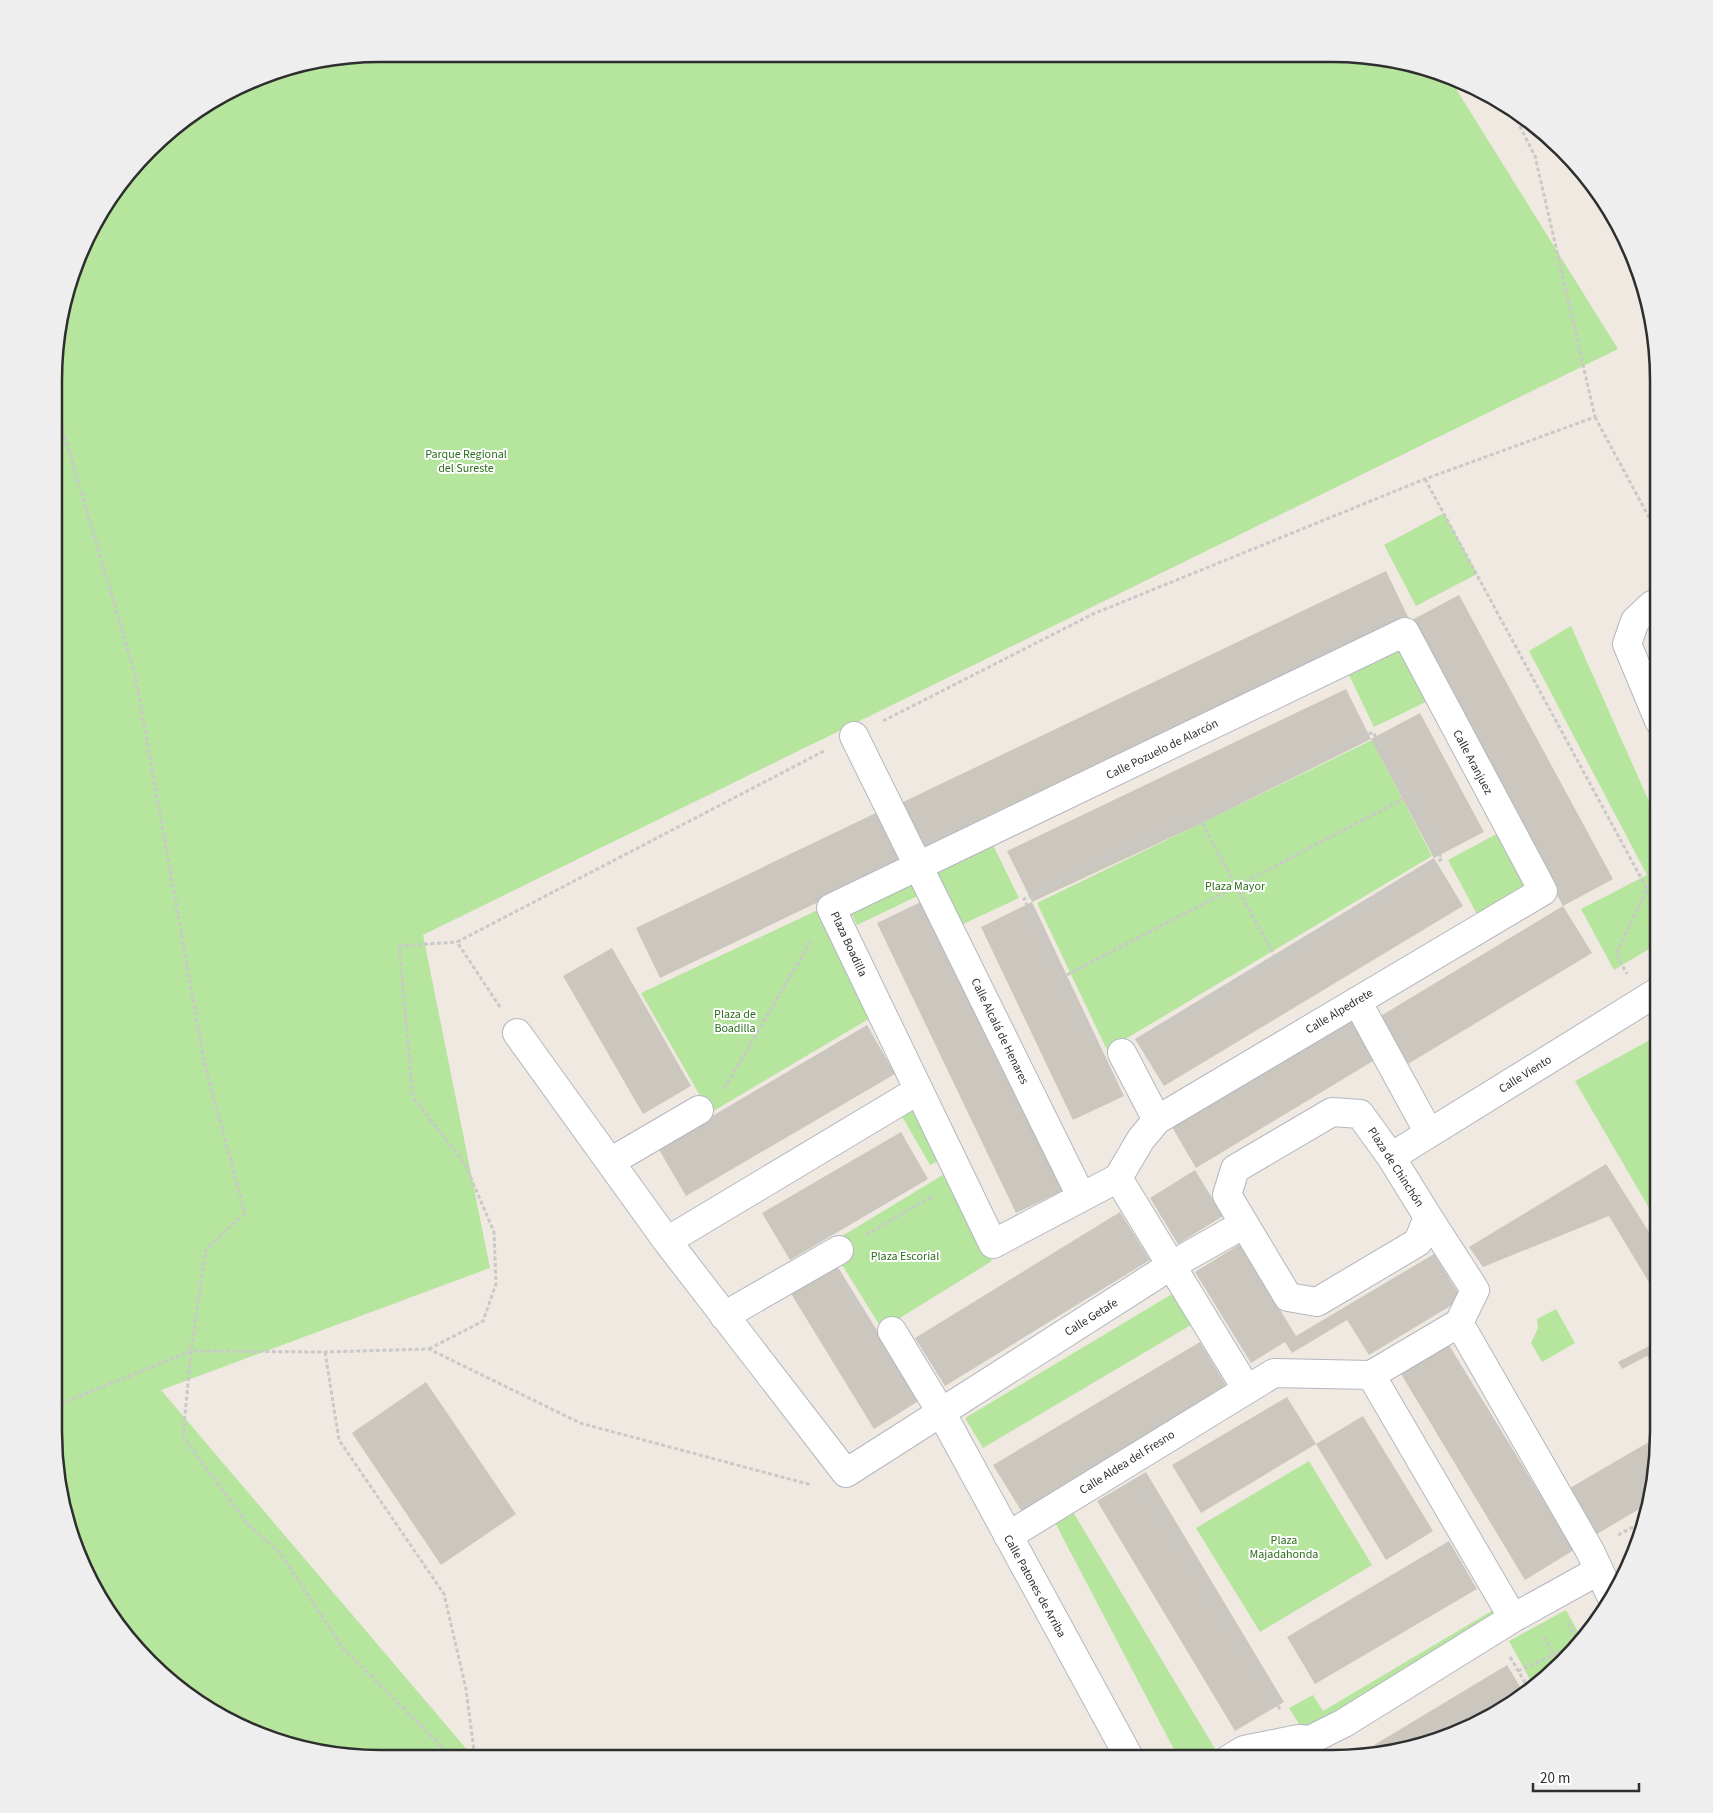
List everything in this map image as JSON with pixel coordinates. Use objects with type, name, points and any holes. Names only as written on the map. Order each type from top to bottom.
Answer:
[{"type":"street","points":[[1650,607],[1634,621],[1627,644],[1650,699]]},
{"type":"street","name":"Calle Pozuelo de Alarcón","points":[[919,867],[1405,632]]},
{"type":"street","name":"Calle Aranjuez","points":[[1405,632],[1543,891]]},
{"type":"street","name":"Calle Alcalá de Henares","points":[[854,736],[1081,1196]]},
{"type":"street","name":"Plaza Boadilla","points":[[919,867],[831,908],[919,1090]]},
{"type":"street","name":"Calle Alpedrete","points":[[1149,1130],[1357,1001],[1543,891]]},
{"type":"street","name":"Calle Viento","points":[[1391,1157],[1650,996]]},
{"type":"street","points":[[1357,1001],[1429,1134]]},
{"type":"street","points":[[517,1032],[667,1241],[846,1473]]},
{"type":"street","points":[[667,1241],[919,1090],[993,1244],[1118,1178],[1149,1130],[1122,1053]]},
{"type":"street","points":[[610,1162],[699,1110]]},
{"type":"street","name":"Plaza de Chinchón","points":[[1332,1112],[1360,1114],[1391,1157],[1428,1217],[1418,1242],[1317,1302],[1288,1297],[1227,1196],[1235,1169],[1332,1112]]},
{"type":"street","points":[[1118,1178],[1246,1388]]},
{"type":"street","points":[[1428,1217],[1475,1290],[1459,1324],[1371,1375],[1503,1624]]},
{"type":"street","name":"Calle Getafe","points":[[846,1473],[1172,1266],[1244,1224]]},
{"type":"street","points":[[724,1316],[839,1250]]},
{"type":"street","points":[[1459,1324],[1594,1561],[1608,1592]]},
{"type":"street","name":"Calle Patones de Arriba","points":[[892,1331],[941,1412],[1125,1750]]},
{"type":"street","name":"Calle Aldea del Fresno","points":[[1008,1536],[1274,1372],[1371,1375]]},
{"type":"street","points":[[1244,1750],[1298,1739],[1310,1740],[1344,1723],[1503,1624],[1594,1561]]},
{"type":"path","points":[[1518,122],[1535,156],[1595,417],[1650,519]]},
{"type":"path","points":[[62,1403],[191,1351],[325,1352],[429,1349],[483,1321],[496,1284],[494,1232],[465,1164],[412,1097],[399,946],[457,942],[1093,614],[1425,478],[1595,417]]},
{"type":"path","points":[[62,424],[135,674],[205,1066],[245,1213],[206,1249],[191,1351],[183,1438],[249,1526],[280,1553],[343,1648],[445,1750]]},
{"type":"path","points":[[1425,478],[1647,889],[1616,954],[1650,996]]},
{"type":"path","points":[[1095,1046],[1024,899],[1372,732],[1442,859],[1146,1038]]},
{"type":"path","points":[[1067,975],[1403,799]]},
{"type":"path","points":[[1202,824],[1274,955]]},
{"type":"path","points":[[699,1110],[718,1097],[831,908]]},
{"type":"path","points":[[457,942],[517,1032]]},
{"type":"path","points":[[839,1250],[962,1179]]},
{"type":"path","points":[[429,1349],[580,1423],[808,1484],[846,1473]]},
{"type":"path","points":[[325,1352],[339,1440],[444,1594],[466,1689],[474,1750]]},
{"type":"path","points":[[1142,1486],[1278,1706]]},
{"type":"path","points":[[1503,1624],[1518,1671],[1526,1685]]},
{"type":"path","points":[[1518,1671],[1565,1649]]},
{"type":"green space","name":"Parque Regional del Sureste","points":[[1333,62],[1374,65],[1415,73],[1455,87],[1618,349],[423,935],[490,1268],[161,1390],[467,1750],[359,1750],[339,1748],[278,1734],[221,1708],[171,1672],[128,1626],[105,1592],[95,1573],[73,1515],[65,1474],[62,1433],[63,359],[69,318],[79,278],[105,221],[141,171],[187,128],[221,105],[240,95],[298,73],[359,63]]},
{"type":"green space","points":[[1444,513],[1477,574],[1416,606],[1384,545]]},
{"type":"green space","points":[[1571,626],[1650,804],[1650,948],[1614,970],[1581,909],[1647,875],[1529,651]]},
{"type":"green space","points":[[1400,639],[1430,700],[1374,727],[1344,665]]},
{"type":"green space","name":"Plaza Mayor","points":[[1372,740],[1432,856],[1107,1050],[1037,903]]},
{"type":"green space","points":[[1502,831],[1533,889],[1479,918],[1448,860]]},
{"type":"green space","points":[[991,841],[1019,898],[961,925],[934,868]]},
{"type":"green space","points":[[917,882],[924,893],[857,925],[851,913]]},
{"type":"green space","name":"Plaza de Boadilla","points":[[820,909],[872,1017],[710,1113],[641,993]]},
{"type":"green space","points":[[1650,1040],[1650,1210],[1575,1081]]},
{"type":"green space","points":[[914,1103],[942,1159],[930,1165],[899,1111]]},
{"type":"green space","name":"Plaza Escorial","points":[[946,1173],[992,1261],[882,1329],[829,1244]]},
{"type":"green space","points":[[1172,1294],[1191,1325],[983,1448],[965,1418]]},
{"type":"green space","points":[[1556,1309],[1575,1343],[1542,1362],[1531,1343],[1538,1328],[1537,1319]]},
{"type":"green space","name":"Plaza Majadahonda","points":[[1309,1461],[1372,1565],[1260,1632],[1196,1528]]},
{"type":"green space","points":[[1070,1507],[1216,1750],[1174,1750],[1052,1517]]},
{"type":"green space","points":[[1500,1606],[1504,1616],[1305,1734],[1289,1708],[1313,1695],[1323,1711]]},
{"type":"green space","points":[[1566,1610],[1579,1634],[1531,1681],[1509,1641]]},
{"type":"building","points":[[1386,571],[1410,621],[925,853],[901,803]]},
{"type":"building","points":[[1459,595],[1613,879],[1563,906],[1410,621]]},
{"type":"building","points":[[1346,689],[1371,739],[1202,823],[1032,902],[1007,851]]},
{"type":"building","points":[[1420,713],[1484,832],[1434,858],[1371,739]]},
{"type":"building","points":[[878,812],[902,862],[660,978],[636,928]]},
{"type":"building","points":[[1434,858],[1463,906],[1164,1086],[1135,1039]]},
{"type":"building","points":[[927,899],[1067,1189],[1016,1213],[877,923]]},
{"type":"building","points":[[1032,902],[1124,1096],[1073,1120],[981,927]]},
{"type":"building","points":[[1563,906],[1592,953],[1408,1064],[1379,1017]]},
{"type":"building","points":[[612,948],[691,1086],[643,1114],[563,976]]},
{"type":"building","points":[[1350,1013],[1378,1058],[1196,1168],[1169,1122]]},
{"type":"building","points":[[867,1025],[895,1074],[686,1196],[658,1148]]},
{"type":"building","points":[[901,1132],[928,1179],[790,1260],[762,1213]]},
{"type":"building","points":[[1606,1164],[1650,1234],[1650,1284],[1609,1216],[1483,1267],[1469,1247]]},
{"type":"building","points":[[1195,1170],[1223,1216],[1178,1244],[1150,1198]]},
{"type":"building","points":[[1120,1212],[1150,1260],[945,1386],[915,1338]]},
{"type":"building","points":[[1240,1244],[1296,1336],[1434,1254],[1462,1299],[1369,1355],[1347,1320],[1292,1353],[1285,1342],[1251,1363],[1195,1272]]},
{"type":"building","points":[[836,1264],[920,1400],[874,1429],[790,1292]]},
{"type":"building","points":[[1200,1342],[1229,1390],[1022,1512],[993,1465]]},
{"type":"building","points":[[1449,1345],[1574,1550],[1525,1580],[1401,1374]]},
{"type":"building","points":[[1650,1346],[1650,1361],[1647,1356],[1622,1369],[1618,1362]]},
{"type":"building","points":[[426,1382],[516,1514],[441,1565],[352,1433]]},
{"type":"building","points":[[1287,1397],[1316,1444],[1201,1513],[1172,1465]]},
{"type":"building","points":[[1363,1416],[1433,1531],[1386,1560],[1316,1444]]},
{"type":"building","points":[[1650,1441],[1648,1474],[1641,1508],[1597,1534],[1570,1488]]},
{"type":"building","points":[[1146,1472],[1284,1702],[1235,1731],[1097,1501]]},
{"type":"building","points":[[1449,1541],[1477,1589],[1315,1684],[1287,1637]]},
{"type":"building","points":[[1507,1665],[1521,1688],[1492,1708],[1435,1734],[1415,1740],[1368,1749]]}]
